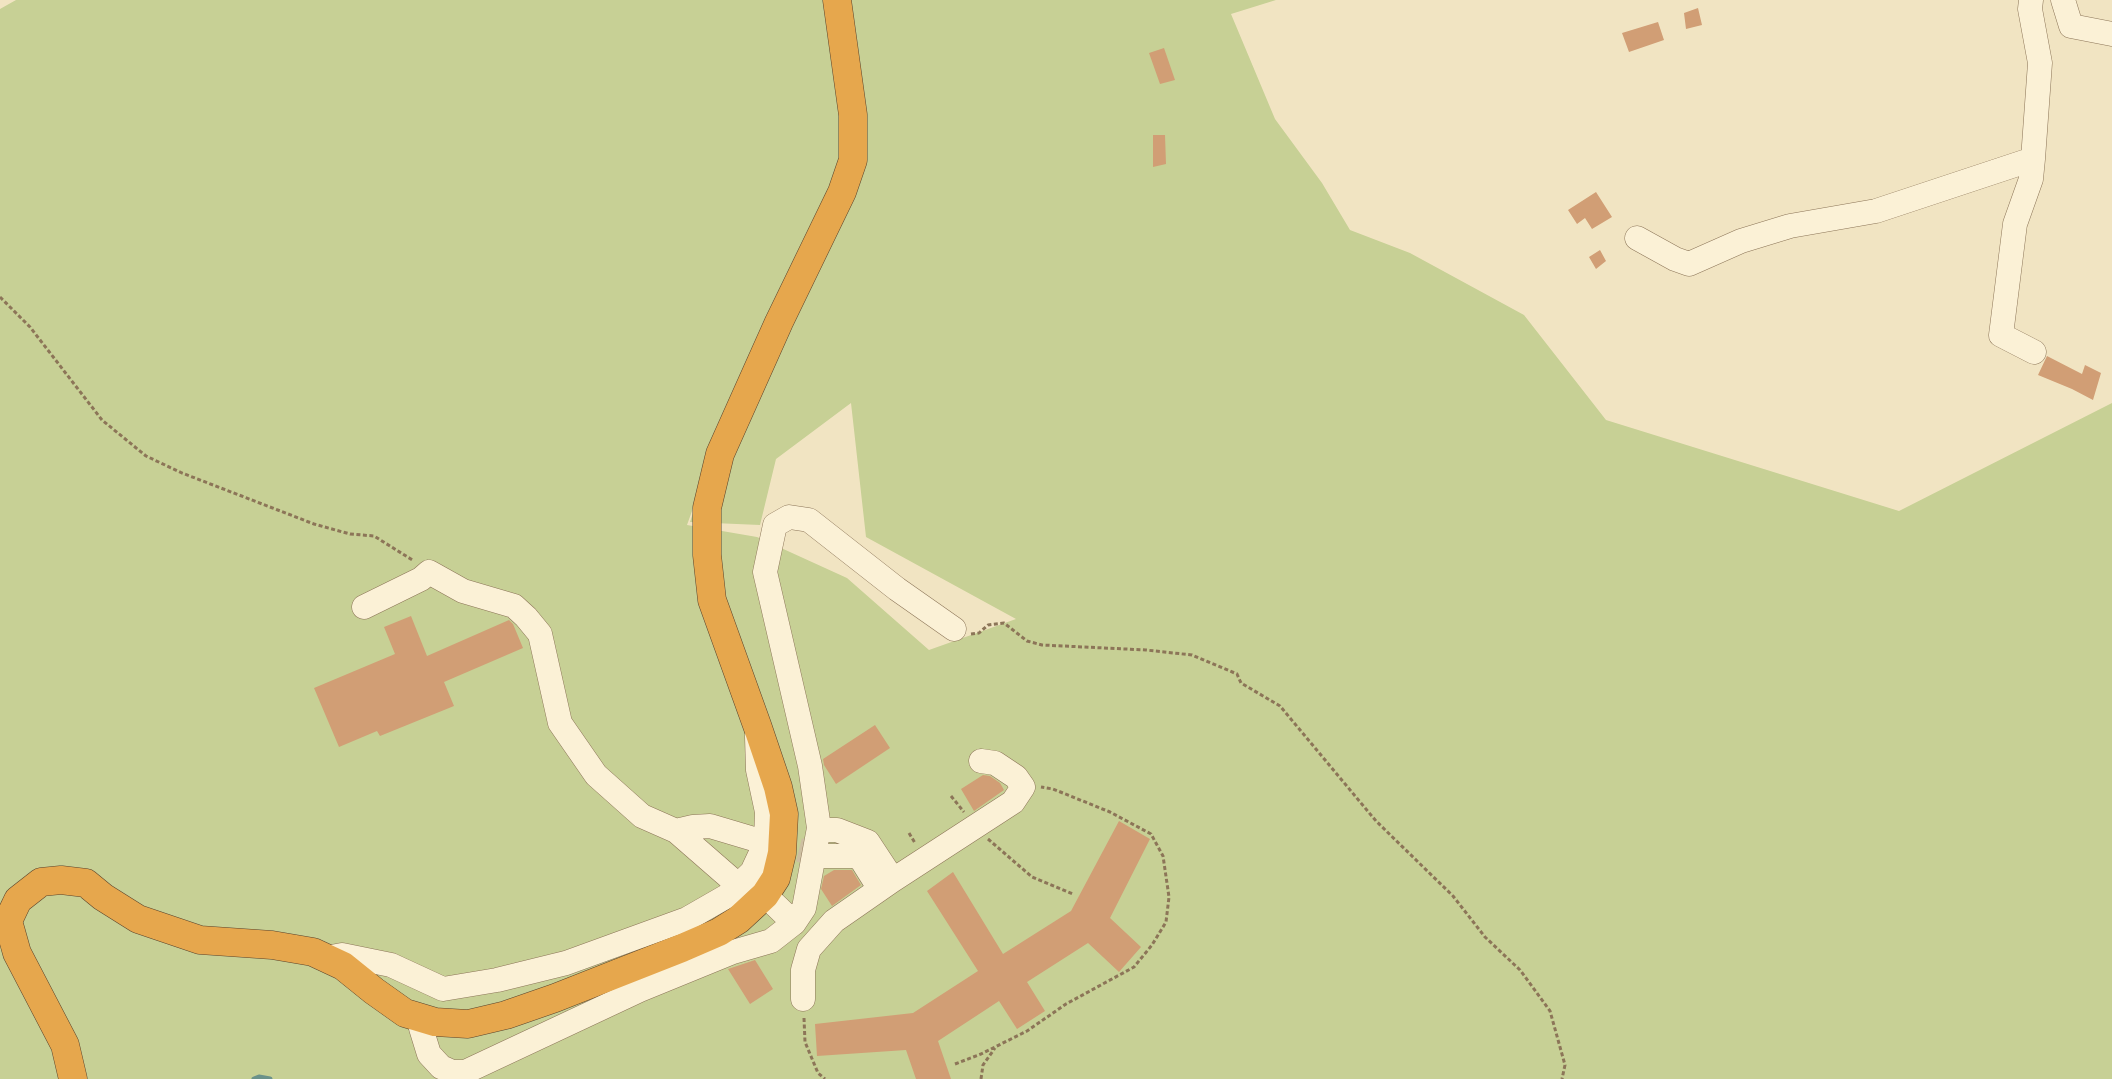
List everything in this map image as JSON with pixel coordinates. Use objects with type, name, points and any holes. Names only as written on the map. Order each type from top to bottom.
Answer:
[{"type":"highway","points":[[73,1079],[64,1046],[17,953],[8,921],[18,900],[41,882],[61,880],[86,883],[103,898],[138,919],[200,940],[272,945],[313,952],[343,966],[405,1013],[435,1022],[468,1024],[506,1015],[555,998],[719,932],[738,920],[765,895],[776,878],[782,852],[784,814],[778,787],[712,600],[707,555],[707,508],[720,454],[779,322],[842,192],[853,160],[853,115],[837,0]]},
{"type":"street","points":[[2031,0],[2030,9],[2040,63],[2033,159],[2031,179],[2015,224],[2000,335],[2034,352]]},
{"type":"street","points":[[2064,0],[2071,26],[2112,34]]},
{"type":"street","points":[[1637,238],[1675,260],[1689,264],[1741,242],[1790,226],[1876,212],[2033,159]]},
{"type":"street","points":[[821,844],[810,766],[765,572],[775,525],[789,516],[810,520],[897,590],[954,629]]},
{"type":"street","points":[[364,607],[421,579],[429,572],[463,591],[514,606],[540,634],[560,723],[596,775],[642,816],[676,831],[738,885]]},
{"type":"street","points":[[326,958],[342,956],[391,965],[442,989],[497,980],[566,963],[687,919],[726,896],[752,872],[766,842],[767,812],[758,770],[757,725]]},
{"type":"street","points":[[803,999],[803,970],[809,949],[834,921],[886,884],[1013,802],[1023,787],[1016,777],[995,763],[981,762]]},
{"type":"street","points":[[676,831],[710,826],[757,840]]},
{"type":"street","points":[[442,989],[423,1019],[429,1054],[441,1067],[452,1072],[465,1072],[640,990],[733,952],[770,941],[794,923],[804,908],[821,844],[827,830],[838,830],[868,842],[886,884]]},
{"type":"street","points":[[765,895],[794,923]]},
{"type":"path","points":[[0,297],[30,328],[102,420],[146,456],[182,473],[314,524],[350,534],[374,536],[429,572]]},
{"type":"path","points":[[954,629],[967,635],[979,633],[988,625],[1004,622],[1027,641],[1042,645],[1146,650],[1192,655],[1237,674],[1241,684],[1280,706],[1376,821],[1453,896],[1485,937],[1520,970],[1550,1011],[1565,1065],[1562,1079]]},
{"type":"path","points":[[955,1064],[1027,1031],[1066,1004],[1134,967],[1152,945],[1166,922],[1169,897],[1164,856],[1151,834],[1110,812],[1052,789],[1036,786],[1023,787]]},
{"type":"path","points":[[951,796],[976,826],[1032,877],[1073,894]]},
{"type":"path","points":[[803,999],[805,1042],[818,1073],[825,1079]]},
{"type":"path","points":[[981,1079],[983,1065],[995,1047]]},
{"type":"green space","points":[[16,0],[1276,0],[1231,14],[1275,119],[1322,183],[1350,230],[1410,253],[1524,315],[1606,420],[1899,511],[2112,403],[2112,1079],[0,1079],[0,9]],"holes":[[[851,403],[866,537],[1016,619],[929,650],[847,578],[757,537],[687,525],[722,427],[690,522],[760,525],[776,459]]]},
{"type":"building","points":[[1698,8],[1702,25],[1686,29],[1684,13]]},
{"type":"building","points":[[1658,22],[1664,40],[1629,52],[1622,33]]},
{"type":"building","points":[[1164,48],[1175,80],[1160,84],[1149,53]]},
{"type":"building","points":[[1153,135],[1165,135],[1166,164],[1153,167]]},
{"type":"building","points":[[1596,192],[1612,217],[1592,229],[1585,218],[1577,224],[1568,210]]},
{"type":"building","points":[[1600,250],[1606,261],[1596,269],[1589,257]]},
{"type":"building","points":[[2047,356],[2082,374],[2085,365],[2101,373],[2093,400],[2038,375]]},
{"type":"building","points":[[411,616],[427,656],[509,620],[513,624],[523,648],[444,682],[454,706],[380,736],[377,731],[339,747],[314,688],[395,654],[384,627]]},
{"type":"building","points":[[875,725],[890,748],[836,784],[824,765],[823,759]]},
{"type":"building","points":[[983,775],[990,776],[1000,783],[1004,790],[974,811],[961,789]]},
{"type":"building","points":[[1119,821],[1150,839],[1110,918],[1141,947],[1119,972],[1088,943],[1027,982],[1045,1011],[1017,1029],[999,1001],[938,1041],[951,1079],[916,1079],[906,1050],[817,1056],[815,1024],[913,1013],[978,971],[927,891],[953,872],[1003,954],[1071,911]]},
{"type":"building","points":[[834,870],[852,870],[861,885],[832,906],[821,889],[824,876]]},
{"type":"building","points":[[755,960],[773,989],[750,1004],[728,969]]},
{"type":"waterway","points":[[254,1079],[259,1077],[270,1079]]},
{"type":"tunnel","points":[[764,841],[823,856]]}]
